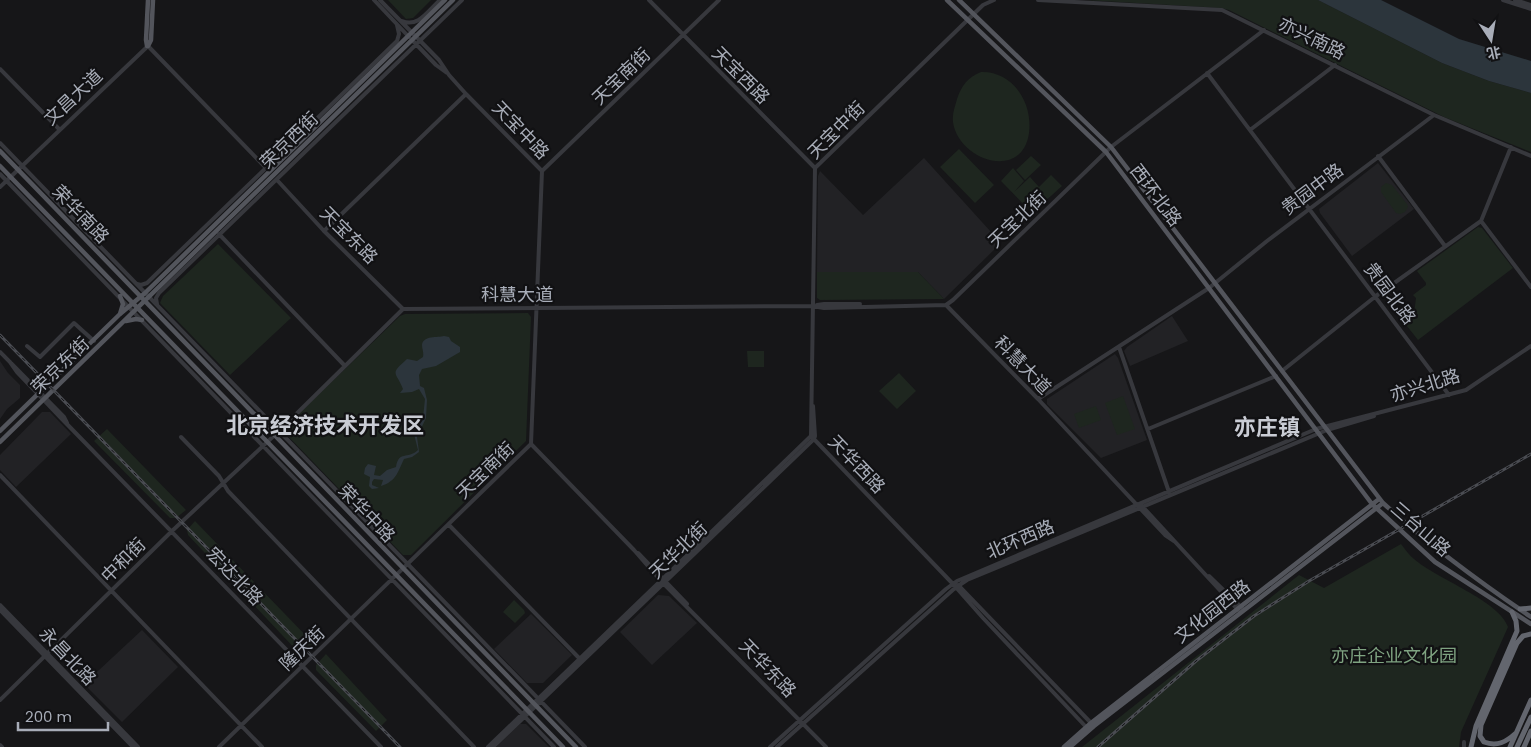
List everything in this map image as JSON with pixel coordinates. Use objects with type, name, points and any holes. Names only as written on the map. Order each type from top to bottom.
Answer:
[{"type":"highway","points":[[1520,609],[1531,608]]},
{"type":"highway","points":[[1472,745],[1479,718],[1517,631],[1516,620],[1512,612]]},
{"type":"highway","points":[[1516,733],[1501,746],[1494,747],[1484,742],[1480,736],[1480,729],[1517,643],[1523,636],[1531,634]]},
{"type":"highway","points":[[1510,747],[1531,700]]},
{"type":"highway","points":[[1517,747],[1531,717]]},
{"type":"highway","points":[[1524,747],[1531,731]]},
{"type":"main road","points":[[148,0],[146,40],[148,46]]},
{"type":"main road","points":[[148,46],[153,0]]},
{"type":"main road","name":"荣京西街","points":[[145,297],[445,0]]},
{"type":"main road","name":"荣京西街","points":[[145,297],[218,233],[416,40],[453,0]]},
{"type":"main road","name":"西环北路","points":[[947,0],[1106,152],[1317,431]]},
{"type":"main road","name":"西环北路","points":[[959,0],[1111,147],[1326,428]]},
{"type":"main road","name":"荣华南路","points":[[0,151],[20,168],[55,207],[145,297]]},
{"type":"main road","name":"荣华南路","points":[[0,166],[8,179],[92,260],[136,310]]},
{"type":"main road","points":[[120,296],[123,304],[120,314]]},
{"type":"main road","name":"荣京东街","points":[[0,431],[120,314],[145,297]]},
{"type":"main road","name":"荣京东街","points":[[0,442],[125,322],[145,297]]},
{"type":"main road","name":"荣华中路","points":[[145,297],[274,436],[574,745]]},
{"type":"main road","name":"荣华中路","points":[[136,310],[227,399],[266,443],[563,747]]},
{"type":"main road","points":[[125,322],[136,319],[142,320]]},
{"type":"main road","name":"三台山路","points":[[1326,428],[1381,501],[1417,534],[1531,617]]},
{"type":"main road","name":"三台山路","points":[[1317,431],[1374,506],[1428,556],[1531,624]]},
{"type":"main road","name":"文化园西路","points":[[1070,747],[1092,724],[1381,501]]},
{"type":"main road","points":[[1448,571],[1448,563],[1459,566]]},
{"type":"main road","name":"文化园西路","points":[[1064,747],[1088,729]]},
{"type":"street","points":[[374,0],[397,25],[409,34]]},
{"type":"street","points":[[380,0],[401,21],[409,34]]},
{"type":"street","points":[[401,21],[407,24],[417,22],[440,0]]},
{"type":"street","points":[[158,306],[156,300],[159,293],[218,233],[277,180],[416,40],[462,0]]},
{"type":"street","name":"天宝西路","points":[[650,0],[683,36],[815,168]]},
{"type":"street","name":"天宝南街","points":[[542,171],[719,0]]},
{"type":"street","points":[[975,15],[983,6],[994,0]]},
{"type":"street","name":"亦兴南路","points":[[1038,0],[1222,10],[1434,115],[1531,156]]},
{"type":"street","points":[[1503,0],[1531,10]]},
{"type":"street","points":[[1515,0],[1531,5]]},
{"type":"street","name":"天宝中街","points":[[812,306],[815,168],[975,15]]},
{"type":"street","points":[[136,284],[147,283],[397,41],[399,34],[397,25]]},
{"type":"street","name":"天宝北街","points":[[946,305],[1111,147],[1264,30]]},
{"type":"street","name":"天宝中路","points":[[409,34],[436,65],[449,75],[542,171],[537,308]]},
{"type":"street","name":"文昌大道","points":[[0,186],[148,46]]},
{"type":"street","points":[[148,46],[266,168]]},
{"type":"street","points":[[1250,130],[1334,65]]},
{"type":"street","points":[[0,69],[59,129]]},
{"type":"street","name":"贵园北路","points":[[1207,73],[1449,395]]},
{"type":"street","points":[[324,231],[466,94]]},
{"type":"street","name":"贵园中路","points":[[1038,399],[1209,288],[1309,209],[1434,115]]},
{"type":"street","points":[[0,144],[20,168],[50,195],[136,284],[145,297],[158,306],[585,747]]},
{"type":"street","points":[[1282,371],[1376,296],[1481,221],[1511,148]]},
{"type":"street","points":[[1378,156],[1445,246]]},
{"type":"street","points":[[0,174],[8,179],[120,296],[131,305]]},
{"type":"street","name":"天宝东路","points":[[277,180],[324,231],[403,309]]},
{"type":"street","points":[[50,195],[55,207]]},
{"type":"street","points":[[1481,221],[1531,288]]},
{"type":"street","points":[[218,233],[345,366]]},
{"type":"street","points":[[92,260],[97,272]]},
{"type":"street","name":"科慧大道","points":[[403,309],[812,306],[832,308],[946,305],[1240,610]]},
{"type":"street","name":"天华西路","points":[[812,306],[812,437],[952,584],[1092,724]]},
{"type":"street","name":"天宝南街","points":[[403,569],[531,444],[537,308]]},
{"type":"street","points":[[274,436],[403,309]]},
{"type":"street","points":[[136,310],[142,320],[232,412],[266,443],[392,580],[554,747]]},
{"type":"street","points":[[27,346],[40,357],[74,323],[94,341]]},
{"type":"street","points":[[179,329],[184,341]]},
{"type":"street","name":"亦兴北路","points":[[1326,428],[1370,418],[1466,390],[1531,346]]},
{"type":"street","points":[[1119,347],[1169,492]]},
{"type":"street","name":"宏达北路","points":[[0,352],[68,425],[381,747]]},
{"type":"street","points":[[1148,429],[1276,376]]},
{"type":"street","points":[[227,399],[232,412]]},
{"type":"street","name":"北环西路","points":[[777,747],[952,584],[964,577],[1326,428]]},
{"type":"street","name":"北环西路","points":[[770,747],[802,722],[967,580],[1317,431]]},
{"type":"street","name":"中和街","points":[[0,700],[172,531],[274,436]]},
{"type":"street","points":[[181,437],[219,476],[228,490],[474,747]]},
{"type":"street","name":"天华北街","points":[[523,714],[664,581],[812,437]]},
{"type":"street","name":"天华东路","points":[[531,444],[664,581],[685,600],[690,609],[826,747]]},
{"type":"street","points":[[305,458],[311,474]]},
{"type":"street","points":[[0,475],[262,747]]},
{"type":"street","points":[[449,524],[580,659]]},
{"type":"street","points":[[358,536],[363,549]]},
{"type":"street","name":"隆庆街","points":[[220,747],[403,569]]},
{"type":"street","name":"天华北街","points":[[539,700],[664,581]]},
{"type":"street","name":"天华西路","points":[[957,587],[1088,729]]},
{"type":"street","points":[[437,594],[441,608]]},
{"type":"street","name":"永昌北路","points":[[0,605],[133,747]]},
{"type":"street","name":"永昌北路","points":[[0,610],[138,747]]},
{"type":"street","points":[[489,670],[492,682]]},
{"type":"street","points":[[488,747],[523,714]]},
{"type":"street","points":[[493,747],[523,714]]},
{"type":"street","points":[[567,728],[574,745]]},
{"type":"shaded area","points":[[1318,0],[1381,0],[1459,39],[1531,61],[1531,93],[1489,81],[1442,63]]},
{"type":"shaded area","points":[[924,158],[1001,243],[944,299],[918,272],[817,272],[818,176],[820,171],[863,215]]},
{"type":"shaded area","points":[[1378,163],[1414,209],[1352,256],[1319,209]]},
{"type":"shaded area","points":[[1172,316],[1188,341],[1130,366],[1124,351],[1127,347]]},
{"type":"shaded area","points":[[444,336],[449,337],[451,341],[460,347],[460,352],[436,366],[422,369],[419,375],[420,386],[424,388],[427,400],[426,418],[417,437],[419,452],[412,457],[404,459],[394,478],[386,484],[381,486],[383,480],[374,479],[372,485],[379,488],[372,489],[369,486],[370,477],[364,474],[368,464],[376,466],[374,475],[380,476],[387,470],[396,467],[401,457],[418,450],[414,434],[423,418],[425,399],[419,389],[400,393],[403,389],[396,376],[396,371],[407,359],[417,361],[423,357],[422,345],[425,340]]},
{"type":"shaded area","points":[[1115,354],[1147,440],[1101,458],[1047,404],[1047,399]]},
{"type":"shaded area","points":[[0,361],[8,373],[20,385],[20,398],[7,409],[0,419]]},
{"type":"shaded area","points":[[42,412],[50,412],[71,434],[16,487],[0,470],[0,455]]},
{"type":"shaded area","points":[[658,595],[669,596],[697,623],[652,665],[620,632]]},
{"type":"shaded area","points":[[531,614],[572,655],[543,683],[527,683],[494,649]]},
{"type":"shaded area","points":[[142,630],[178,667],[122,722],[84,684]]},
{"type":"shaded area","points":[[520,724],[526,724],[549,747],[496,747]]},
{"type":"green space","points":[[388,0],[431,0],[413,18],[406,19]]},
{"type":"green space","points":[[1085,0],[1318,0],[1442,63],[1489,81],[1531,93],[1531,152],[1444,117],[1229,10]]},
{"type":"green space","points":[[981,72],[1003,77],[1011,83],[1024,100],[1028,111],[1029,133],[1024,148],[1015,157],[1003,161],[990,160],[977,155],[966,147],[957,135],[953,122],[954,110],[961,90],[969,79]]},
{"type":"green space","points":[[959,149],[994,185],[975,203],[940,167]]},
{"type":"green space","points":[[1031,156],[1041,165],[1025,180],[1016,170]]},
{"type":"green space","points":[[1013,168],[1024,181],[1014,192],[1030,177],[1039,187],[1051,175],[1062,186],[1032,213],[1001,181]]},
{"type":"green space","points":[[1386,183],[1392,185],[1407,204],[1408,207],[1405,212],[1396,213],[1381,192],[1381,187]]},
{"type":"green space","points":[[1478,227],[1482,228],[1513,268],[1418,340],[1403,321],[1414,314],[1416,298],[1413,295],[1426,285],[1417,271]]},
{"type":"green space","points":[[218,244],[291,318],[230,375],[160,303],[163,296]]},
{"type":"green space","points":[[817,272],[918,272],[944,299],[820,300],[817,298]]},
{"type":"green space","points":[[528,313],[531,317],[526,441],[411,555],[403,555],[286,434],[285,427],[400,316],[405,314]]},
{"type":"green space","points":[[747,351],[764,351],[764,367],[748,367]]},
{"type":"green space","points":[[899,373],[916,391],[897,409],[879,391]]},
{"type":"green space","points":[[1123,396],[1135,429],[1117,435],[1105,403]]},
{"type":"green space","points":[[1096,406],[1101,420],[1079,428],[1074,414]]},
{"type":"green space","points":[[107,429],[186,510],[176,518],[170,518],[94,441]]},
{"type":"green space","points":[[195,521],[314,644],[305,653],[299,653],[188,535],[187,530]]},
{"type":"green space","name":"亦庄企业文化园","points":[[1401,544],[1412,557],[1424,566],[1493,608],[1503,617],[1508,627],[1461,732],[1459,747],[1082,747],[1299,575],[1324,588]]},
{"type":"green space","points":[[514,600],[525,613],[515,623],[503,612]]},
{"type":"green space","points":[[326,654],[387,720],[376,731],[316,670],[316,665]]},
{"type":"railway","points":[[0,335],[400,747]]},
{"type":"railway","points":[[1098,747],[1196,661],[1254,616],[1309,581],[1531,454]]},
{"type":"district","name":"北京经济技术开发区","points":[[325,425]]},
{"type":"district","name":"亦庄镇","points":[[1267,427]]}]
